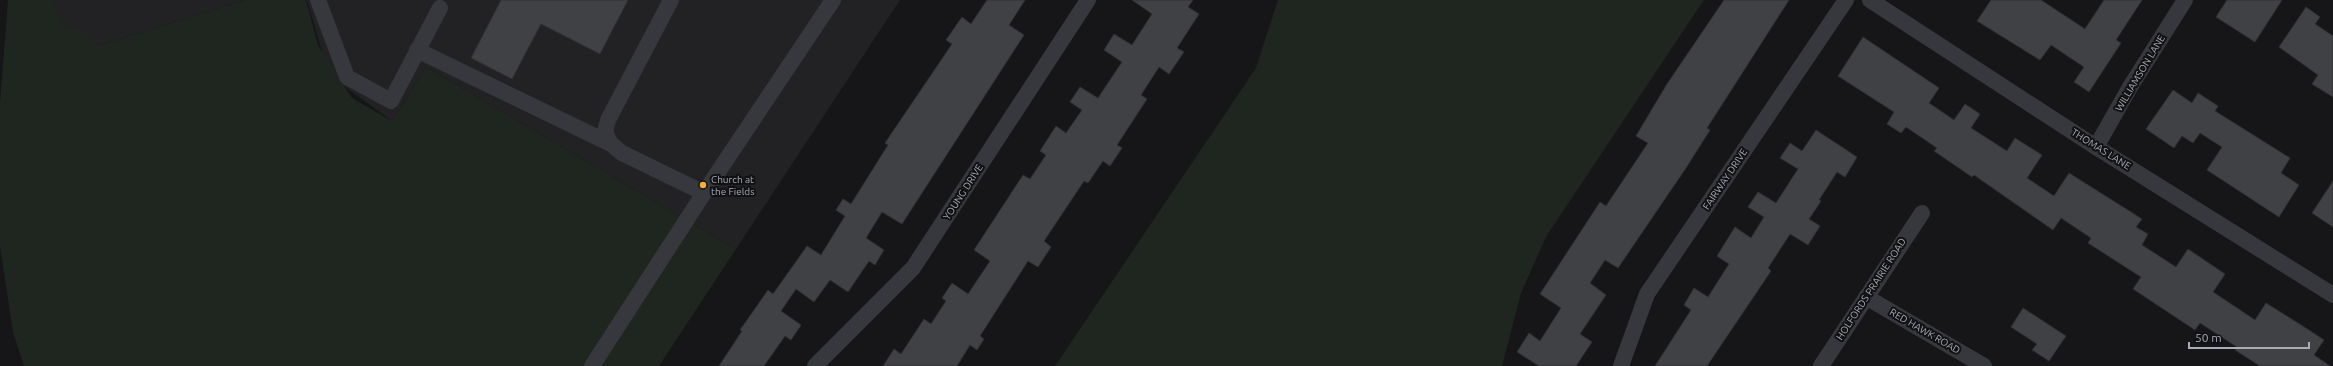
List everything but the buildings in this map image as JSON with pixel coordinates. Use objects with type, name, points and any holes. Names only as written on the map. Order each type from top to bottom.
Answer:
[{"type":"street","points":[[318,0],[347,77],[390,101],[440,8]]},
{"type":"street","points":[[611,144],[605,132],[608,120],[671,0]]},
{"type":"street","points":[[592,366],[704,193],[833,0]]},
{"type":"street","name":"YOUNG DRIVE","points":[[815,366],[913,268],[1088,0]]},
{"type":"street","name":"FAIRWAY DRIVE","points":[[1621,366],[1647,294],[1846,0]]},
{"type":"street","name":"THOMAS LANE","points":[[1870,0],[2096,147],[2333,295]]},
{"type":"street","name":"WILLIAMSON LANE","points":[[2096,147],[2130,87],[2185,0]]},
{"type":"street","points":[[417,50],[611,144],[622,153],[704,193]]},
{"type":"street","name":"HOLFORDS PRAIRIE ROAD","points":[[1821,366],[1922,213]]},
{"type":"street","name":"RED HAWK ROAD","points":[[1866,296],[1984,366]]},
{"type":"shaded area","points":[[8,0],[54,0],[62,25],[86,32],[97,46],[246,0],[306,0],[318,45],[352,98],[392,121],[426,67],[736,249],[659,366],[24,366],[13,332],[0,246],[0,103]]},
{"type":"shaded area","points":[[53,0],[246,0],[97,46],[63,29]]},
{"type":"shaded area","name":"Church at the Fields","points":[[307,0],[900,0],[736,249],[426,67],[392,121],[329,75]]},
{"type":"shaded area","points":[[1278,0],[1704,0],[1547,235],[1521,293],[1502,366],[1055,366],[1256,68]]},
{"type":"place","name":"Church at the Fields","points":[[703,185]]}]
